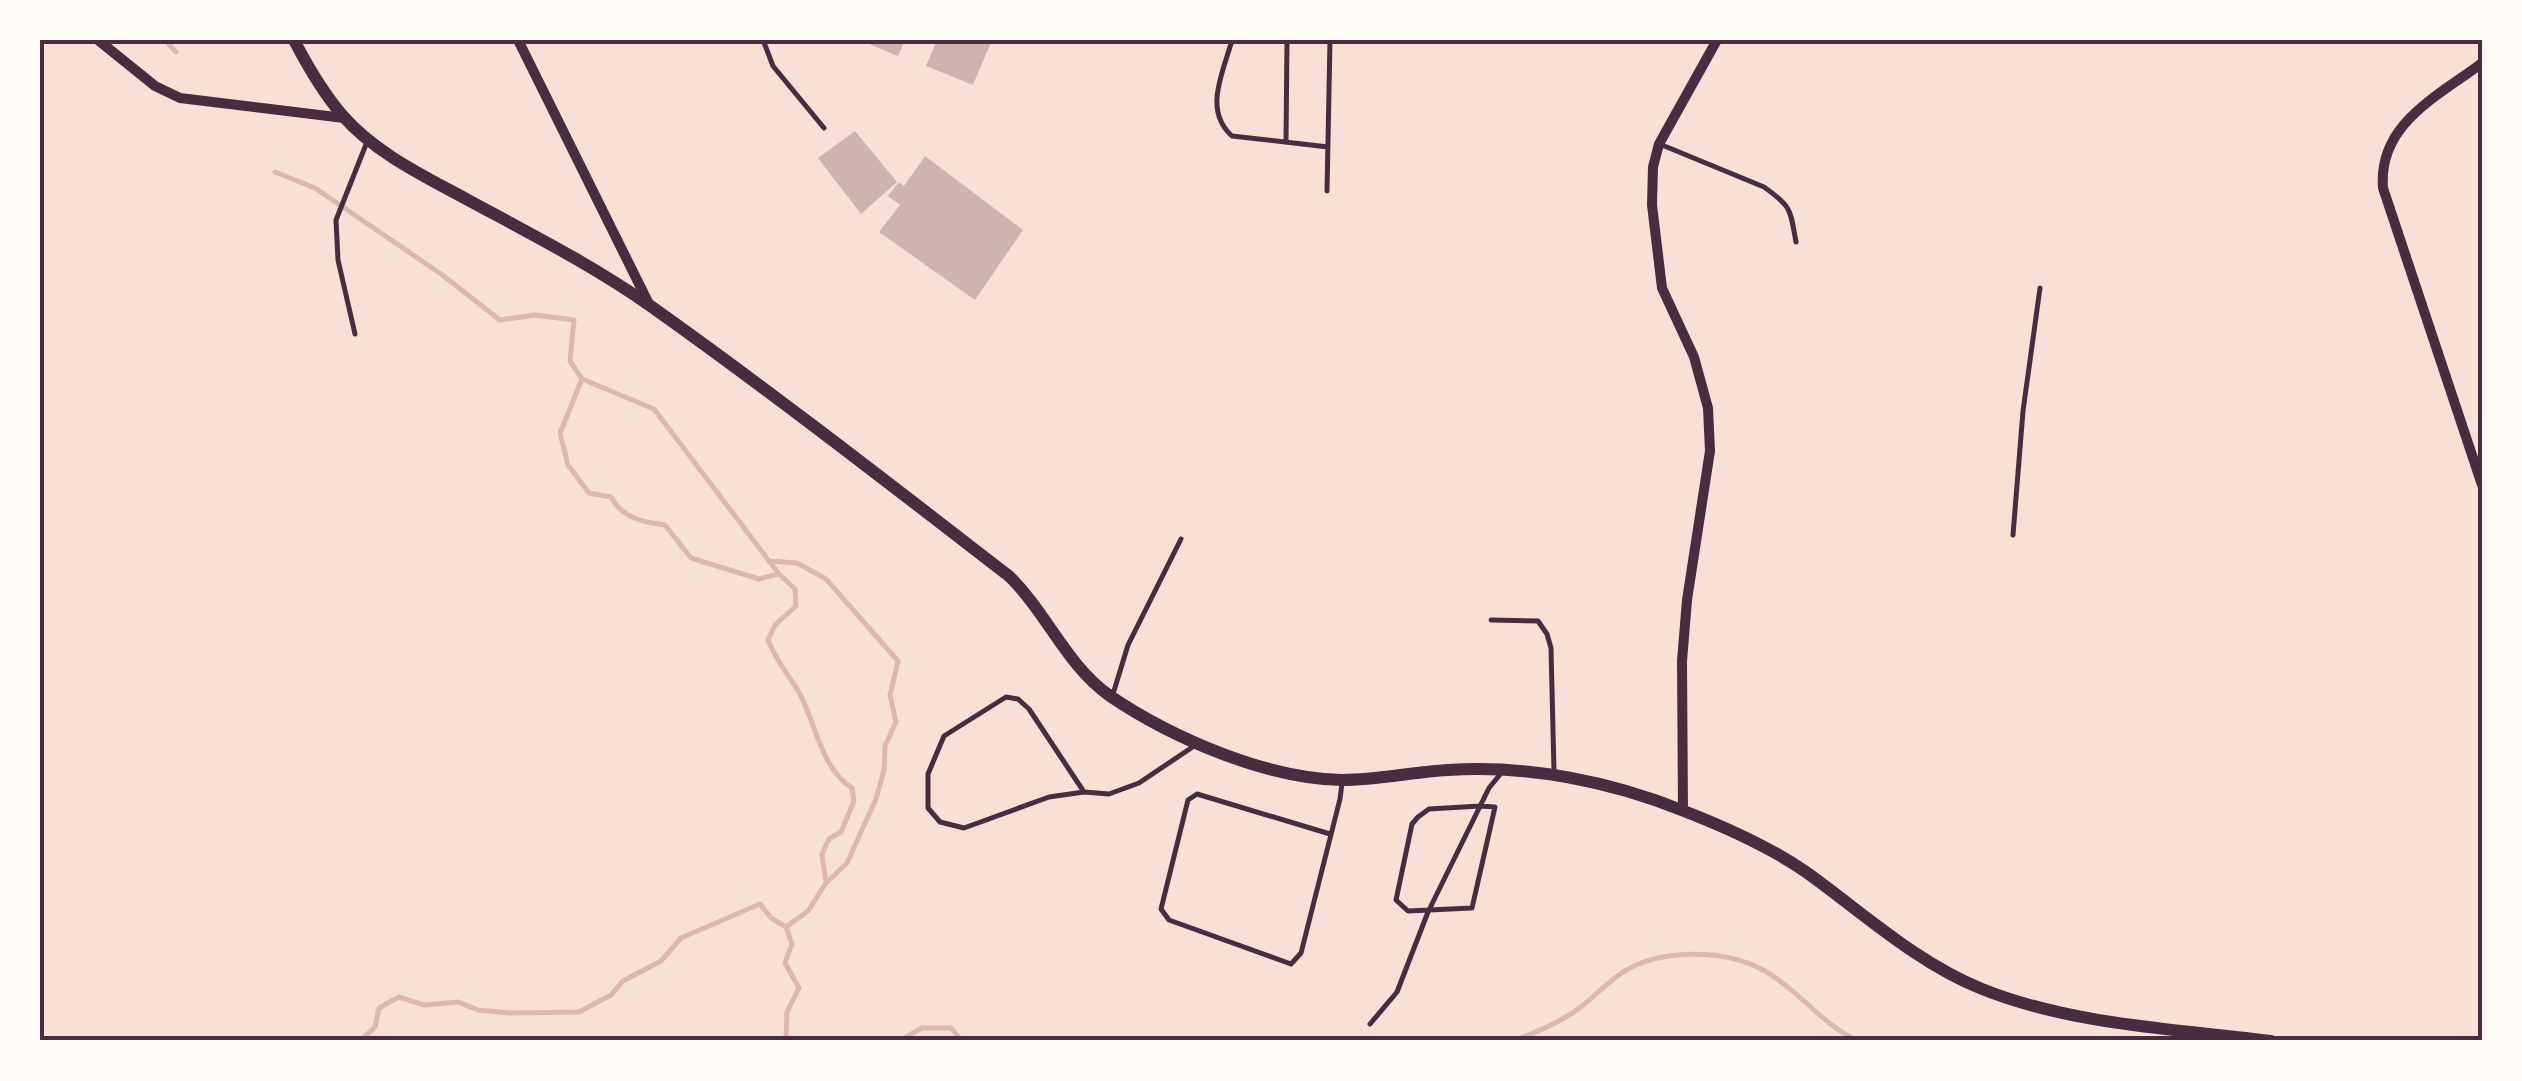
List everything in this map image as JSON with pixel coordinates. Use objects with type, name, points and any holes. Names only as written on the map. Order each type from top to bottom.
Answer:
[{"type":"street","points":[[98,40],[155,86],[180,98],[344,118]]},
{"type":"street","points":[[294,40],[344,118],[368,139],[421,174],[585,264],[649,305],[1008,576],[1024,591],[1083,675],[1112,697],[1199,742],[1264,768],[1342,780],[1450,770],[1504,770],[1594,782],[1683,810],[1802,870],[1944,970],[1981,988],[2100,1020],[2271,1041]]},
{"type":"street","points":[[518,40],[649,305]]},
{"type":"street","points":[[1683,810],[1682,661],[1687,600],[1710,451],[1708,408],[1694,357],[1662,288],[1652,205],[1652,166],[1659,144],[1717,40]]},
{"type":"street","points":[[2482,63],[2406,120],[2386,149],[2381,166],[2383,188],[2482,485]]},
{"type":"lane","points":[[763,40],[773,66],[824,128]]},
{"type":"lane","points":[[1232,40],[1214,109],[1223,128],[1232,136],[1328,147]]},
{"type":"lane","points":[[1286,142],[1287,40]]},
{"type":"lane","points":[[1326,191],[1330,40]]},
{"type":"lane","points":[[355,334],[338,260],[336,220],[368,139]]},
{"type":"lane","points":[[1659,144],[1776,196],[1790,208],[1796,242]]},
{"type":"lane","points":[[2013,535],[2023,411],[2040,288]]},
{"type":"lane","points":[[1112,697],[1128,645],[1181,540]]},
{"type":"lane","points":[[1491,620],[1538,621],[1547,634],[1554,774]]},
{"type":"lane","points":[[1084,792],[1030,708],[1018,698],[1006,697],[944,736],[928,774],[928,808],[940,822],[964,828],[1049,797],[1125,790],[1199,742]]},
{"type":"lane","points":[[1370,1024],[1397,992],[1428,912],[1480,806],[1504,770]]},
{"type":"lane","points":[[1330,834],[1197,794],[1188,800],[1161,908],[1169,920],[1291,964],[1301,952],[1330,834],[1342,780]]},
{"type":"lane","points":[[1480,806],[1495,807],[1472,908],[1408,912],[1396,900],[1412,824],[1429,809],[1480,806]]},
{"type":"building","points":[[859,40],[905,40],[898,56]]},
{"type":"building","points":[[937,40],[992,40],[973,85],[926,66]]},
{"type":"building","points":[[855,131],[897,182],[861,214],[818,158]]},
{"type":"building","points":[[925,156],[1023,230],[975,300],[879,232],[900,205],[888,196],[899,182],[904,186]]},
{"type":"waterway","points":[[165,40],[176,52]]},
{"type":"waterway","points":[[275,172],[315,188],[441,274],[500,320],[535,315],[574,320],[570,361],[582,379],[654,409],[779,574],[795,589],[796,606],[775,625],[768,640],[800,694],[826,758],[852,788],[854,801],[841,832],[829,839],[822,854],[826,883],[808,911],[786,927],[792,944],[785,963],[799,988],[787,1012],[786,1038],[852,1041]]},
{"type":"waterway","points":[[582,379],[560,433],[568,465],[589,493],[611,497],[634,518],[665,525],[691,558],[759,579],[779,574]]},
{"type":"waterway","points":[[769,561],[797,563],[826,579],[898,661],[890,695],[896,722],[885,746],[884,770],[876,799],[847,863],[826,883]]},
{"type":"waterway","points":[[360,1041],[375,1027],[379,1008],[399,997],[424,1005],[458,1002],[478,1010],[509,1013],[579,1012],[611,995],[623,981],[661,961],[681,938],[760,904],[771,918],[786,927]]},
{"type":"waterway","points":[[1512,1041],[1565,1018],[1617,976],[1639,964],[1694,954],[1732,958],[1765,971],[1833,1026],[1858,1041]]},
{"type":"waterway","points":[[899,1041],[922,1028],[951,1028],[962,1041]]}]
